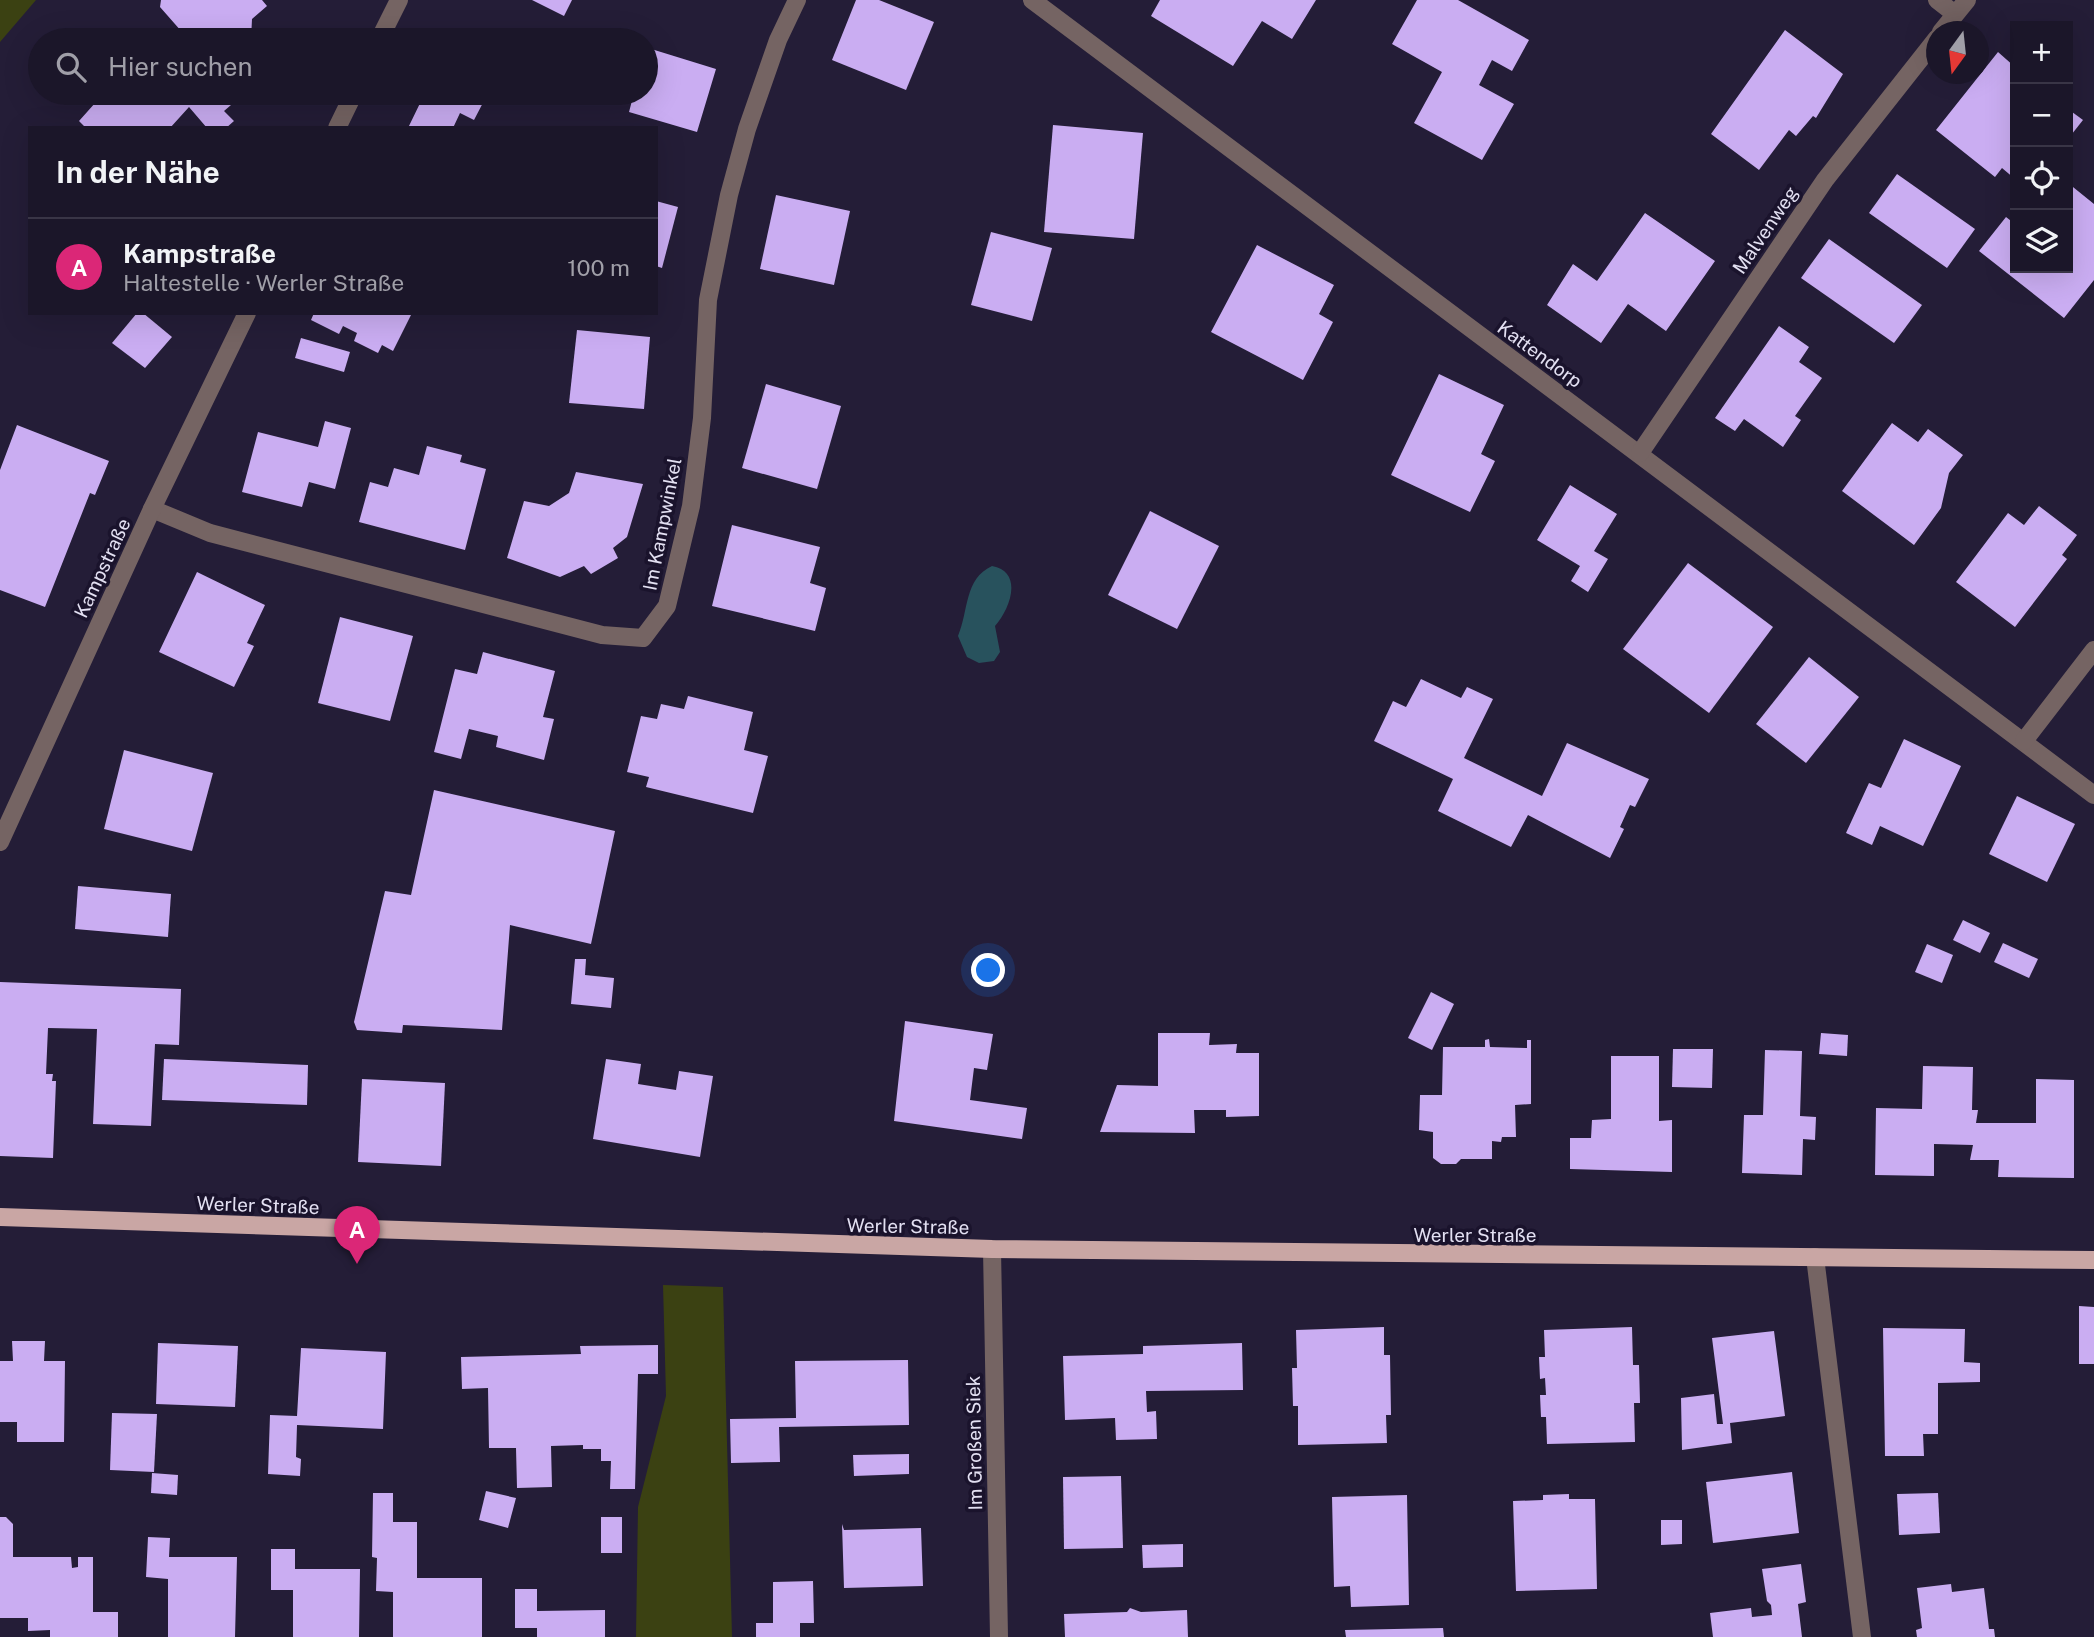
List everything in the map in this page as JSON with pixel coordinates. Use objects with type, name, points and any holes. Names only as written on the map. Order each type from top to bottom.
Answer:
[{"type":"main road","name":"Werler Straße","points":[[0,1217],[992,1249],[2094,1260]]},
{"type":"street","points":[[385,28],[399,0]]},
{"type":"street","name":"Im Kampwinkel","points":[[152,509],[210,533],[602,635],[643,638],[667,606],[691,506],[702,418],[708,300],[729,195],[769,65],[797,0]]},
{"type":"street","name":"Kattendorp","points":[[1032,0],[2094,795]]},
{"type":"street","points":[[1937,0],[1955,15]]},
{"type":"street","points":[[1950,21],[1967,0]]},
{"type":"street","name":"Malvenweg","points":[[1640,453],[1825,180],[1926,52]]},
{"type":"street","points":[[338,126],[348,105]]},
{"type":"street","name":"Kampstraße","points":[[0,842],[152,509],[246,315]]},
{"type":"street","points":[[2024,741],[2094,650]]},
{"type":"street","name":"Im Großen Siek","points":[[992,1249],[999,1637]]},
{"type":"street","points":[[1815,1257],[1862,1637]]},
{"type":"green space","points":[[0,0],[36,0],[0,42]]},
{"type":"green space","points":[[663,1285],[723,1287],[732,1637],[636,1637],[638,1507],[666,1396]]},
{"type":"shaded area","points":[[992,566],[1008,576],[1011,592],[1005,610],[995,626],[1000,652],[994,661],[979,663],[967,657],[958,636],[972,587],[976,579]]},
{"type":"building","points":[[161,0],[262,0],[267,6],[252,19],[252,28],[178,28],[160,7]]},
{"type":"building","points":[[532,0],[572,0],[564,16]]},
{"type":"building","points":[[856,0],[879,0],[934,22],[906,90],[832,60]]},
{"type":"building","points":[[1160,0],[1316,0],[1292,39],[1262,21],[1233,66],[1151,16]]},
{"type":"building","points":[[1417,0],[1458,0],[1529,40],[1512,71],[1492,60],[1479,85],[1514,104],[1482,160],[1414,123],[1442,72],[1392,44]]},
{"type":"building","points":[[1785,30],[1843,74],[1816,118],[1813,116],[1796,136],[1789,130],[1759,170],[1711,134]]},
{"type":"building","points":[[658,51],[716,69],[697,132],[629,112],[631,105],[658,105]]},
{"type":"building","points":[[1998,52],[2010,63],[2010,175],[2002,168],[1995,177],[1936,130],[1973,84],[1989,84],[1989,63]]},
{"type":"building","points":[[93,105],[231,105],[224,111],[234,121],[228,126],[205,126],[189,107],[172,126],[84,126],[79,121]]},
{"type":"building","points":[[419,105],[482,105],[474,120],[460,113],[454,126],[409,126]]},
{"type":"building","points":[[2073,113],[2083,120],[2073,133]]},
{"type":"building","points":[[1053,125],[1143,133],[1134,239],[1044,232]]},
{"type":"building","points":[[1897,174],[1975,229],[1947,268],[1869,213]]},
{"type":"building","points":[[2073,187],[2094,204],[2094,280],[2064,318],[1979,251],[2006,217],[2010,220],[2010,273],[2073,273]]},
{"type":"building","points":[[776,195],[850,211],[834,285],[760,269]]},
{"type":"building","points":[[658,202],[678,207],[662,268],[658,267]]},
{"type":"building","points":[[1645,213],[1715,261],[1666,331],[1628,304],[1601,343],[1547,305],[1573,264],[1597,281]]},
{"type":"building","points":[[991,232],[1052,248],[1032,321],[971,305]]},
{"type":"building","points":[[1829,239],[1922,305],[1894,343],[1801,278]]},
{"type":"building","points":[[1257,245],[1334,285],[1319,314],[1333,322],[1303,380],[1211,332]]},
{"type":"building","points":[[135,315],[145,315],[172,337],[145,368],[112,343]]},
{"type":"building","points":[[313,315],[411,315],[393,351],[382,345],[378,353],[354,341],[357,333],[343,326],[339,334],[311,320]]},
{"type":"building","points":[[1779,326],[1809,347],[1799,362],[1822,378],[1795,416],[1801,420],[1783,447],[1744,419],[1735,431],[1715,418]]},
{"type":"building","points":[[577,330],[650,337],[644,409],[569,403]]},
{"type":"building","points":[[301,338],[350,352],[344,372],[295,358]]},
{"type":"building","points":[[1439,374],[1504,405],[1481,454],[1495,461],[1470,512],[1391,475]]},
{"type":"building","points":[[766,384],[841,406],[817,489],[742,468]]},
{"type":"building","points":[[325,421],[351,428],[335,489],[309,482],[302,507],[242,492],[258,432],[318,447]]},
{"type":"building","points":[[1892,423],[1918,442],[1928,429],[1963,455],[1949,473],[1941,508],[1914,545],[1842,491]]},
{"type":"building","points":[[17,425],[109,461],[95,495],[90,493],[45,607],[0,590],[0,470]]},
{"type":"building","points":[[427,446],[462,455],[460,462],[486,469],[465,550],[359,522],[370,482],[388,487],[394,468],[419,475]]},
{"type":"building","points":[[576,472],[643,484],[627,537],[613,548],[618,558],[591,574],[584,566],[560,577],[507,558],[524,501],[549,506],[569,493]]},
{"type":"building","points":[[1570,485],[1617,514],[1594,551],[1608,559],[1588,592],[1571,581],[1580,566],[1537,540]]},
{"type":"building","points":[[2039,506],[2077,535],[2062,555],[2067,559],[2015,627],[1956,582],[2008,513],[2024,525]]},
{"type":"building","points":[[1150,511],[1219,546],[1177,629],[1108,595]]},
{"type":"building","points":[[732,525],[820,547],[810,583],[826,588],[815,631],[712,606]]},
{"type":"building","points":[[1688,563],[1773,627],[1709,713],[1623,649]]},
{"type":"building","points":[[197,572],[265,605],[247,643],[254,646],[234,687],[159,652]]},
{"type":"building","points":[[340,617],[413,636],[390,721],[318,703]]},
{"type":"building","points":[[483,652],[555,671],[543,717],[554,719],[544,760],[496,747],[498,736],[469,729],[461,759],[434,752],[455,669],[477,674]]},
{"type":"building","points":[[1809,657],[1859,697],[1806,763],[1756,724]]},
{"type":"building","points":[[1421,679],[1461,698],[1467,687],[1493,699],[1464,758],[1542,796],[1567,743],[1649,779],[1635,807],[1630,805],[1620,827],[1624,829],[1610,858],[1528,815],[1511,847],[1438,811],[1453,779],[1374,741],[1393,701],[1406,707]]},
{"type":"building","points":[[688,696],[753,712],[744,750],[768,756],[753,813],[646,787],[649,777],[627,772],[641,716],[657,719],[661,704],[684,709]]},
{"type":"building","points":[[1904,739],[1961,766],[1923,846],[1880,826],[1872,845],[1846,833],[1869,783],[1881,788]]},
{"type":"building","points":[[124,750],[213,773],[192,851],[104,829]]},
{"type":"building","points":[[434,790],[615,831],[591,944],[510,925],[502,1030],[403,1025],[402,1033],[357,1030],[354,1022],[385,891],[411,895]]},
{"type":"building","points":[[2017,796],[2075,824],[2047,882],[1989,854]]},
{"type":"building","points":[[78,886],[171,894],[168,937],[75,929]]},
{"type":"building","points":[[1963,920],[1990,933],[1980,953],[1953,940]]},
{"type":"building","points":[[2003,943],[2038,959],[2029,978],[1994,962]]},
{"type":"building","points":[[1927,944],[1953,955],[1942,983],[1915,972]]},
{"type":"building","points":[[575,959],[586,959],[585,975],[614,978],[611,1008],[571,1004]]},
{"type":"building","points":[[0,982],[181,989],[179,1045],[155,1044],[151,1126],[93,1124],[97,1029],[48,1028],[46,1074],[53,1074],[52,1081],[56,1081],[53,1158],[0,1156]]},
{"type":"building","points":[[1431,992],[1454,1004],[1432,1050],[1408,1038]]},
{"type":"building","points":[[905,1021],[993,1034],[987,1070],[974,1068],[970,1100],[1027,1108],[1022,1139],[894,1121]]},
{"type":"building","points":[[1158,1033],[1210,1033],[1209,1045],[1237,1044],[1236,1053],[1259,1053],[1259,1116],[1226,1117],[1226,1110],[1194,1110],[1195,1133],[1100,1132],[1117,1085],[1158,1086]]},
{"type":"building","points":[[1821,1033],[1848,1035],[1847,1056],[1819,1054]]},
{"type":"building","points":[[1489,1039],[1490,1047],[1527,1048],[1527,1040],[1531,1040],[1531,1104],[1515,1105],[1516,1137],[1502,1137],[1501,1142],[1492,1141],[1492,1159],[1461,1159],[1456,1164],[1441,1164],[1433,1158],[1433,1132],[1419,1130],[1420,1095],[1442,1095],[1443,1047],[1485,1047],[1485,1040]]},
{"type":"building","points":[[1673,1049],[1713,1049],[1712,1088],[1672,1087]]},
{"type":"building","points":[[1765,1050],[1802,1051],[1800,1116],[1816,1117],[1815,1140],[1803,1139],[1802,1175],[1742,1173],[1744,1115],[1763,1115]]},
{"type":"building","points":[[1611,1056],[1659,1056],[1659,1121],[1672,1120],[1672,1172],[1570,1169],[1570,1138],[1591,1138],[1592,1120],[1611,1119]]},
{"type":"building","points":[[164,1059],[308,1065],[307,1105],[162,1100]]},
{"type":"building","points":[[606,1059],[641,1064],[638,1084],[676,1090],[679,1071],[713,1076],[700,1157],[593,1139]]},
{"type":"building","points":[[1923,1066],[1973,1067],[1972,1110],[1978,1110],[1976,1123],[2036,1123],[2036,1079],[2074,1080],[2074,1178],[1998,1177],[1999,1160],[1970,1160],[1973,1145],[1934,1144],[1934,1176],[1875,1175],[1876,1108],[1922,1109]]},
{"type":"building","points":[[362,1079],[445,1083],[441,1166],[358,1162]]},
{"type":"building","points":[[2079,1306],[2094,1307],[2094,1364],[2079,1364]]},
{"type":"building","points":[[1384,1327],[1384,1355],[1390,1355],[1391,1415],[1386,1415],[1387,1443],[1298,1445],[1298,1406],[1293,1406],[1292,1368],[1297,1368],[1296,1330]]},
{"type":"building","points":[[1632,1327],[1633,1365],[1639,1365],[1640,1403],[1634,1403],[1635,1442],[1547,1444],[1546,1417],[1541,1417],[1540,1395],[1546,1395],[1545,1378],[1540,1379],[1539,1357],[1545,1357],[1544,1330]]},
{"type":"building","points":[[1883,1328],[1965,1329],[1964,1362],[1980,1363],[1980,1382],[1938,1383],[1938,1434],[1923,1434],[1924,1456],[1885,1456]]},
{"type":"building","points":[[1774,1331],[1785,1416],[1730,1423],[1732,1443],[1682,1450],[1681,1398],[1714,1394],[1717,1424],[1723,1424],[1712,1338]]},
{"type":"building","points":[[12,1341],[45,1341],[44,1361],[65,1361],[64,1442],[17,1442],[17,1422],[0,1422],[0,1361],[13,1361]]},
{"type":"building","points":[[158,1343],[238,1346],[235,1407],[156,1404]]},
{"type":"building","points":[[1242,1343],[1243,1390],[1146,1391],[1147,1412],[1156,1411],[1157,1439],[1116,1440],[1115,1418],[1065,1420],[1063,1356],[1143,1354],[1143,1346]]},
{"type":"building","points":[[658,1345],[658,1374],[638,1374],[635,1489],[610,1489],[611,1461],[601,1461],[601,1449],[583,1449],[583,1445],[551,1446],[552,1487],[517,1488],[516,1448],[489,1448],[488,1388],[462,1389],[461,1357],[581,1354],[580,1346]]},
{"type":"building","points":[[301,1348],[386,1352],[383,1429],[297,1425],[296,1457],[301,1459],[300,1476],[268,1474],[270,1415],[297,1416]]},
{"type":"building","points":[[908,1360],[909,1425],[779,1427],[780,1462],[731,1463],[730,1419],[796,1418],[795,1361]]},
{"type":"building","points":[[112,1413],[157,1414],[154,1472],[110,1470]]},
{"type":"building","points":[[909,1454],[909,1474],[854,1476],[853,1455]]},
{"type":"building","points":[[1792,1472],[1799,1533],[1713,1543],[1706,1482]]},
{"type":"building","points":[[152,1473],[178,1475],[177,1495],[151,1493]]},
{"type":"building","points":[[1121,1476],[1123,1548],[1064,1549],[1063,1477]]},
{"type":"building","points":[[486,1491],[516,1498],[508,1528],[479,1520]]},
{"type":"building","points":[[373,1493],[393,1493],[393,1522],[417,1522],[417,1578],[482,1578],[482,1637],[393,1637],[393,1592],[376,1591],[377,1558],[372,1557]]},
{"type":"building","points":[[1938,1493],[1940,1533],[1899,1535],[1897,1494]]},
{"type":"building","points":[[1569,1494],[1569,1499],[1595,1499],[1597,1589],[1516,1591],[1513,1501],[1543,1500],[1543,1495]]},
{"type":"building","points":[[1407,1495],[1409,1605],[1351,1607],[1350,1586],[1334,1587],[1332,1497]]},
{"type":"building","points":[[0,1517],[6,1517],[13,1524],[13,1557],[71,1557],[72,1568],[78,1567],[78,1557],[93,1557],[93,1612],[118,1612],[118,1637],[50,1637],[50,1630],[28,1631],[28,1618],[0,1618]]},
{"type":"building","points":[[601,1517],[622,1517],[622,1553],[601,1553]]},
{"type":"building","points":[[1661,1520],[1682,1520],[1682,1544],[1661,1545]]},
{"type":"building","points":[[842,1524],[844,1530],[921,1528],[923,1586],[844,1588]]},
{"type":"building","points":[[148,1537],[170,1538],[169,1557],[237,1557],[235,1637],[168,1637],[168,1579],[146,1577]]},
{"type":"building","points":[[1183,1544],[1183,1567],[1143,1568],[1142,1545]]},
{"type":"building","points":[[271,1549],[295,1549],[295,1569],[360,1569],[359,1637],[293,1637],[293,1590],[271,1590]]},
{"type":"building","points":[[1801,1564],[1806,1602],[1798,1604],[1802,1637],[1713,1637],[1710,1613],[1751,1608],[1752,1617],[1772,1615],[1762,1569]]},
{"type":"building","points":[[813,1581],[814,1623],[800,1623],[800,1637],[756,1637],[756,1623],[773,1623],[773,1582]]},
{"type":"building","points":[[1951,1584],[1952,1592],[1984,1588],[1989,1629],[1994,1629],[1995,1637],[1917,1637],[1916,1630],[1922,1628],[1917,1588]]},
{"type":"building","points":[[515,1589],[537,1589],[537,1611],[605,1610],[605,1637],[537,1637],[537,1628],[515,1628]]},
{"type":"building","points":[[1130,1608],[1141,1612],[1187,1610],[1188,1637],[1065,1637],[1064,1614],[1127,1612]]},
{"type":"building","points":[[1443,1628],[1444,1637],[1346,1637],[1345,1630]]},
{"type":"place","name":"Kampstraße","points":[[357,1264]]}]
